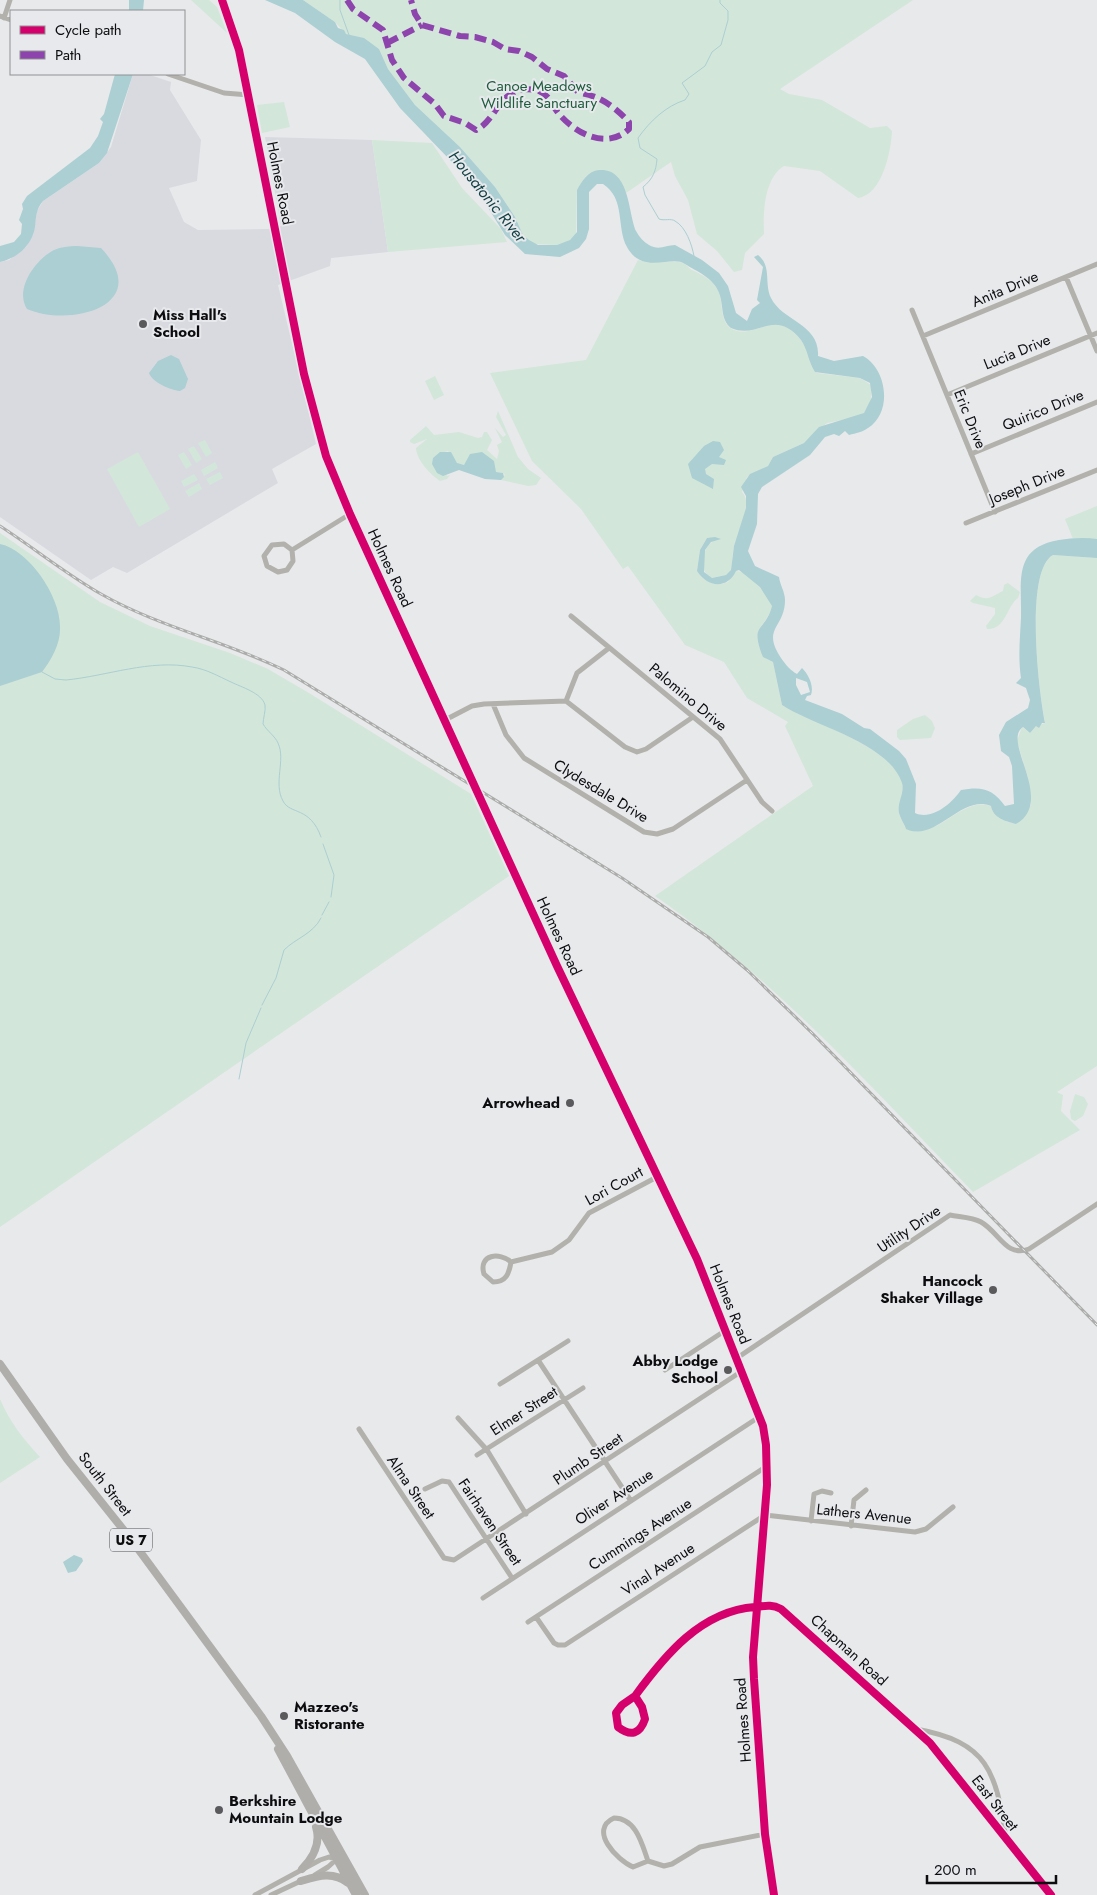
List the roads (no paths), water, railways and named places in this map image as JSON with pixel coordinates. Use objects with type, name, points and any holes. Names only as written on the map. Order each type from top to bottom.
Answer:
[{"type":"highway","name":"South Street","points":[[0,1364],[67,1459],[130,1538],[261,1716],[287,1756],[340,1857],[350,1885],[356,1895]]},
{"type":"highway","name":"South Street","points":[[261,1716],[314,1818],[365,1895]]},
{"type":"highway","points":[[302,1869],[312,1857],[318,1843],[318,1833],[314,1818]]},
{"type":"highway","points":[[301,1881],[332,1875],[350,1885]]},
{"type":"street","points":[[2,17],[10,0]]},
{"type":"street","name":"Holmes Road","points":[[222,0],[237,41],[306,384],[326,456],[350,514],[478,794],[656,1177],[697,1259],[759,1417],[766,1445],[767,1466],[753,1657],[755,1714],[766,1834],[774,1895]]},
{"type":"street","points":[[171,75],[224,93],[249,95]]},
{"type":"street","name":"Anita Drive","points":[[923,336],[1097,264]]},
{"type":"street","points":[[1066,277],[1097,351]]},
{"type":"street","name":"Eric Drive","points":[[912,310],[995,512]]},
{"type":"street","name":"Lucia Drive","points":[[947,395],[1097,333]]},
{"type":"street","name":"Quirico Drive","points":[[971,454],[1097,402]]},
{"type":"street","name":"Joseph Drive","points":[[966,523],[1097,470]]},
{"type":"street","points":[[292,550],[350,514]]},
{"type":"street","points":[[284,544],[292,550],[293,561],[288,570],[275,572],[267,566],[264,556],[272,545],[284,544]]},
{"type":"street","name":"Palomino Drive","points":[[571,616],[723,743],[747,780],[772,811]]},
{"type":"street","points":[[566,701],[577,673],[609,648]]},
{"type":"street","points":[[445,720],[472,706],[566,701],[628,749],[642,752],[693,717]]},
{"type":"street","name":"Clydesdale Drive","points":[[493,704],[506,735],[524,758],[644,832],[660,834],[673,829],[747,780]]},
{"type":"street","name":"Lori Court","points":[[511,1262],[508,1275],[501,1281],[493,1282],[484,1274],[483,1266],[485,1261],[493,1255],[499,1255],[511,1262],[552,1252],[569,1240],[589,1212],[656,1177]]},
{"type":"street","name":"Utility Drive","points":[[737,1358],[950,1215],[981,1222],[1007,1247],[1019,1252],[1034,1246],[1097,1204]]},
{"type":"street","points":[[665,1370],[726,1330]]},
{"type":"street","points":[[500,1384],[568,1341]]},
{"type":"street","points":[[538,1360],[631,1501]]},
{"type":"street","name":"Plumb Street","points":[[444,1558],[454,1560],[488,1540],[742,1372]]},
{"type":"street","name":"Elmer Street","points":[[477,1455],[584,1388]]},
{"type":"street","name":"Oliver Avenue","points":[[483,1598],[759,1417]]},
{"type":"street","points":[[458,1418],[487,1450],[526,1514]]},
{"type":"street","name":"Alma Street","points":[[359,1429],[444,1558]]},
{"type":"street","name":"Cummings Avenue","points":[[528,1622],[767,1466]]},
{"type":"street","name":"Fairhaven Street","points":[[425,1489],[446,1480],[512,1578]]},
{"type":"street","points":[[851,1526],[854,1500],[866,1490]]},
{"type":"street","points":[[811,1521],[814,1494],[822,1491],[831,1493]]},
{"type":"street","name":"Lathers Avenue","points":[[764,1515],[915,1532],[926,1529],[953,1507]]},
{"type":"street","name":"Vinal Avenue","points":[[536,1617],[554,1643],[558,1646],[565,1645],[764,1515]]},
{"type":"street","name":"Chapman Road","points":[[635,1696],[664,1659],[692,1632],[710,1621],[740,1608],[770,1605],[788,1614],[916,1728]]},
{"type":"street","points":[[635,1696],[642,1707],[645,1719],[639,1731],[632,1734],[618,1727],[616,1713],[622,1705],[635,1696]]},
{"type":"street","points":[[916,1728],[950,1737],[976,1751],[983,1760],[992,1779],[1006,1840]]},
{"type":"street","name":"East Street","points":[[916,1728],[944,1760],[1051,1895]]},
{"type":"street","points":[[648,1861],[637,1833],[630,1824],[620,1818],[606,1824],[604,1828],[606,1840],[617,1857],[633,1867],[648,1861],[664,1866],[672,1864],[700,1847],[766,1834]]},
{"type":"street","points":[[255,1895],[320,1860],[329,1857],[340,1857]]},
{"type":"street","points":[[271,1895],[324,1870],[340,1857]]},
{"type":"water","points":[[129,0],[144,0],[143,10],[129,10]]},
{"type":"water","name":"Housatonic River","points":[[265,0],[303,0],[335,22],[338,28],[344,30],[346,34],[364,38],[379,49],[388,69],[415,105],[460,147],[495,187],[515,217],[523,235],[529,240],[538,245],[557,245],[570,240],[577,232],[577,190],[592,172],[599,170],[609,171],[617,176],[622,183],[633,223],[642,239],[656,248],[675,245],[702,260],[719,273],[728,286],[736,313],[747,321],[752,309],[760,303],[757,300],[763,267],[754,257],[758,255],[765,264],[771,298],[776,306],[807,330],[813,337],[817,345],[818,356],[834,361],[863,356],[871,362],[882,380],[884,391],[884,402],[876,421],[859,432],[849,435],[845,431],[839,436],[834,434],[825,437],[810,455],[762,487],[758,494],[757,524],[748,551],[755,566],[779,577],[785,600],[782,617],[773,634],[773,640],[775,648],[788,667],[797,674],[802,668],[809,677],[812,692],[805,700],[842,714],[864,728],[870,729],[899,751],[906,759],[916,784],[915,813],[928,815],[935,813],[947,805],[961,790],[975,788],[991,792],[1005,806],[1014,804],[1012,766],[1009,757],[1001,751],[999,735],[1006,722],[1028,708],[1030,700],[1026,688],[1016,683],[1021,678],[1021,580],[1023,568],[1033,550],[1044,544],[1068,539],[1097,539],[1097,558],[1053,555],[1044,566],[1039,584],[1036,608],[1036,634],[1037,661],[1045,723],[1042,723],[1039,728],[1036,726],[1030,733],[1023,727],[1018,734],[1018,745],[1030,787],[1031,801],[1027,814],[1016,824],[997,816],[991,806],[980,804],[969,806],[928,830],[917,832],[906,829],[899,813],[903,790],[902,783],[894,769],[882,757],[867,746],[782,705],[773,662],[763,657],[759,646],[758,633],[772,606],[760,587],[739,570],[722,584],[711,583],[697,571],[700,550],[707,538],[715,537],[721,539],[711,542],[705,550],[704,572],[712,578],[726,575],[731,570],[734,546],[746,508],[746,496],[741,487],[750,474],[768,466],[773,457],[804,443],[819,427],[864,413],[872,397],[870,383],[860,378],[815,372],[801,340],[783,326],[774,325],[741,331],[731,328],[725,320],[717,288],[704,276],[679,262],[649,262],[634,256],[624,239],[615,197],[603,184],[597,184],[589,192],[589,229],[586,239],[579,248],[560,257],[525,254],[505,235],[474,185],[400,108],[365,59],[335,42],[295,13]],"holes":[[[796,678],[807,682],[810,692],[801,695],[796,685]]]},
{"type":"water","points":[[115,75],[133,75],[107,153],[99,163],[43,201],[36,216],[31,240],[18,254],[0,262],[0,246],[14,242],[21,234],[22,224],[19,220],[23,209],[22,204],[27,196],[90,148],[98,136],[103,122],[100,119],[104,114]]},
{"type":"water","points":[[77,246],[101,248],[115,268],[118,284],[113,297],[101,307],[84,313],[65,316],[45,314],[27,309],[23,293],[25,284],[34,267],[54,250]]},
{"type":"water","points":[[171,355],[179,359],[188,379],[185,388],[180,391],[162,385],[149,373],[158,361]]},
{"type":"water","points":[[713,441],[720,442],[724,450],[719,457],[726,460],[724,465],[712,464],[705,469],[706,474],[714,479],[713,489],[692,478],[688,464],[704,446]]},
{"type":"water","points":[[440,452],[451,452],[457,463],[464,465],[470,454],[482,452],[494,461],[496,472],[503,473],[504,477],[501,480],[485,479],[459,470],[443,476],[437,473],[432,464],[433,458]]},
{"type":"water","points":[[0,544],[22,555],[41,576],[55,601],[59,614],[60,632],[55,650],[42,672],[0,686]]},
{"type":"water","points":[[74,1555],[82,1558],[83,1561],[76,1571],[68,1573],[63,1562]]},
{"type":"waterway","points":[[340,0],[340,10],[349,35]]},
{"type":"waterway","points":[[694,256],[690,242],[682,227],[673,220],[659,219],[645,195],[643,187],[653,174],[657,159],[640,148],[638,138],[659,115],[671,106],[685,100],[689,94],[682,83],[705,66],[712,52],[721,45],[728,20],[728,11],[720,3],[720,0]]},
{"type":"waterway","points":[[42,672],[55,679],[66,680],[129,669],[176,665],[207,671],[256,694],[265,705],[263,724],[277,740],[280,750],[279,787],[283,801],[290,808],[311,820],[321,837]]},
{"type":"waterway","points":[[323,844],[334,875],[331,897]]},
{"type":"waterway","points":[[322,915],[329,902]]},
{"type":"waterway","points":[[262,1005],[276,978],[284,950],[314,928],[321,918]]},
{"type":"waterway","points":[[239,1079],[246,1043],[261,1008]]},
{"type":"railway","points":[[0,526],[75,578],[123,606],[284,670],[622,878],[708,937],[747,970],[813,1034],[1097,1325]]},
{"type":"place","name":"Miss Hall's School","points":[[143,324]]},
{"type":"place","name":"Arrowhead","points":[[570,1103]]},
{"type":"place","name":"Hancock Shaker Village","points":[[993,1290]]},
{"type":"place","name":"Abby Lodge School","points":[[728,1370]]},
{"type":"place","name":"Mazzeo's Ristorante","points":[[284,1716]]},
{"type":"place","name":"Berkshire Mountain Lodge","points":[[219,1810]]},
{"type":"park label","name":"Canoe Meadows Wildlife Sanctuary","points":[[539,94]]}]
